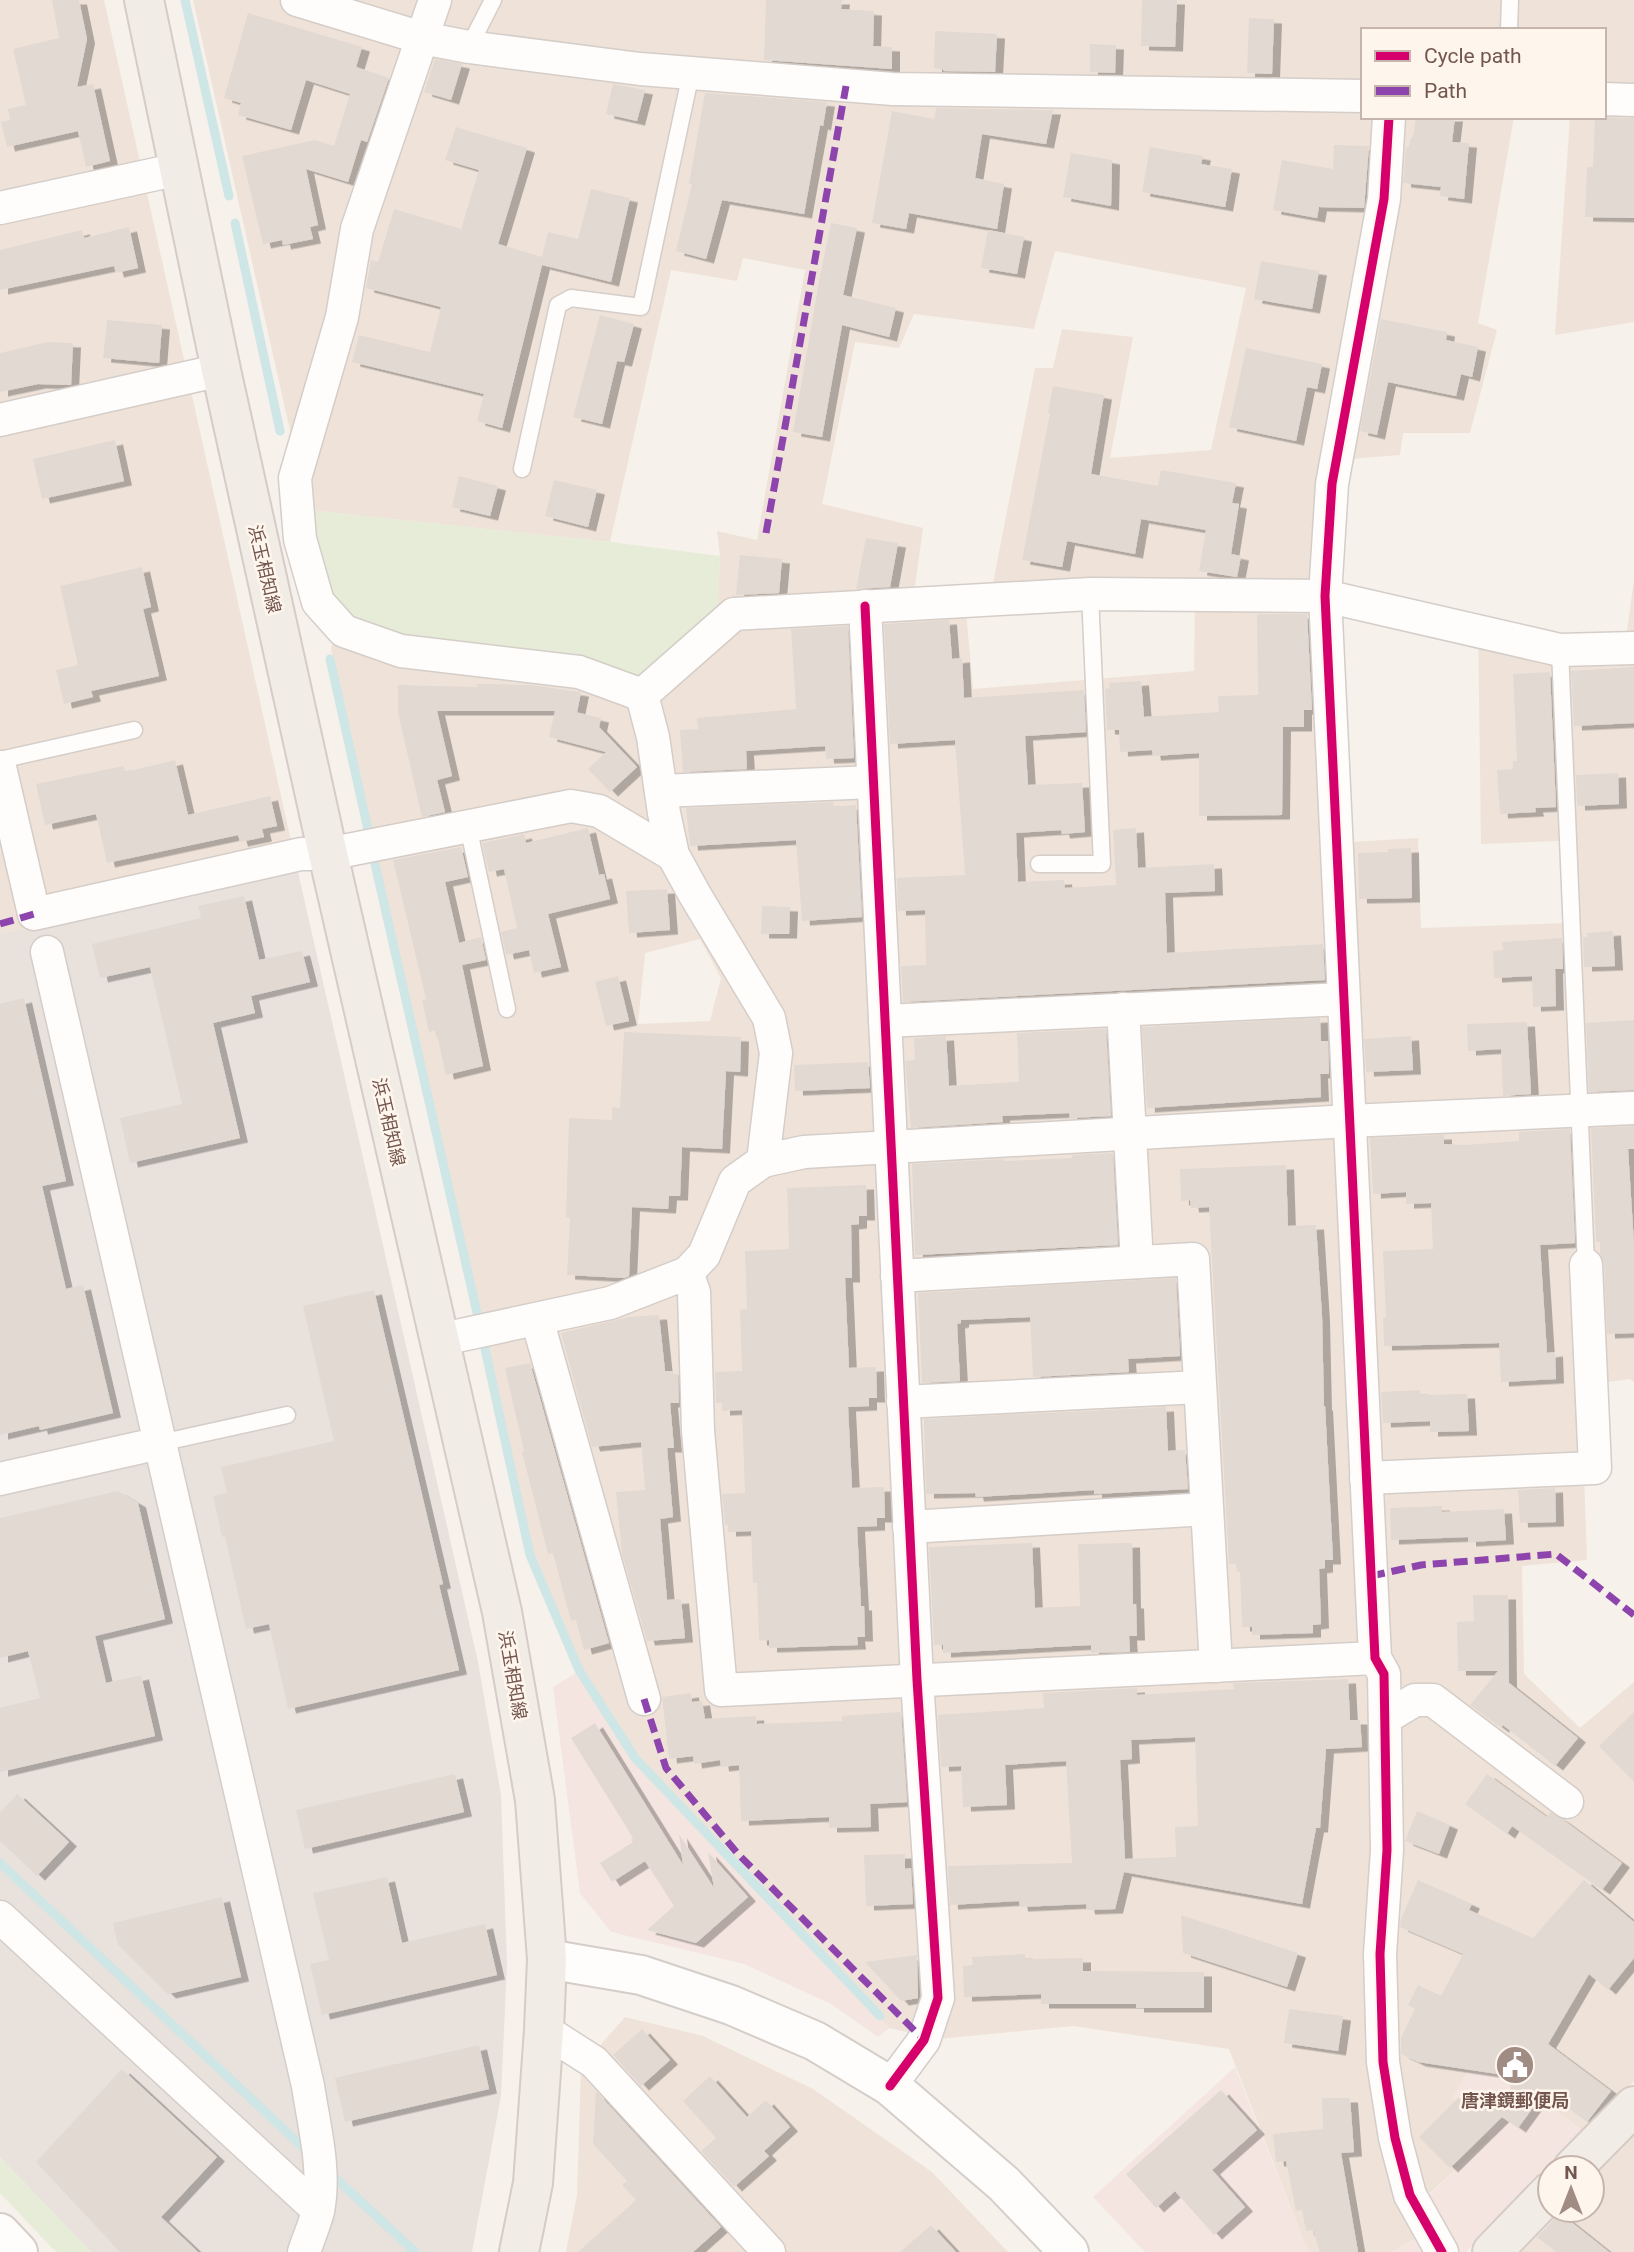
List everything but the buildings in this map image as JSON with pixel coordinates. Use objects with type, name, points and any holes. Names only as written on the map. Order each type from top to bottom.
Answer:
[{"type":"main road","name":"浜玉相知線","points":[[144,0],[221,370],[328,854],[507,1638],[535,1800],[547,1959],[533,2183],[519,2252]]},
{"type":"main road","points":[[1587,2154],[1634,2106]]},
{"type":"main road","points":[[1492,2252],[1536,2206]]},
{"type":"street","points":[[297,0],[422,38],[468,47],[640,69],[893,89],[1361,96]]},
{"type":"street","points":[[435,0],[357,229],[342,317],[295,478],[300,539],[318,602],[344,631],[401,651],[579,672],[642,695]]},
{"type":"street","points":[[1606,99],[1634,100]]},
{"type":"street","points":[[1389,119],[1384,199],[1332,484],[1325,596],[1375,1658],[1384,1674],[1387,1850],[1380,1954],[1382,2062],[1395,2138],[1410,2195],[1442,2252]]},
{"type":"street","points":[[0,208],[179,169]]},
{"type":"street","points":[[0,420],[221,370]]},
{"type":"street","points":[[642,695],[734,614],[1090,594],[1325,596],[1560,650],[1634,648]]},
{"type":"street","points":[[865,606],[917,1680],[938,1998],[924,2039],[890,2086]]},
{"type":"street","points":[[642,695],[653,737],[673,855],[769,1018],[776,1053],[763,1161]]},
{"type":"street","points":[[0,767],[34,914],[301,854],[328,854],[570,806],[599,811],[673,855]]},
{"type":"street","points":[[661,791],[873,782]]},
{"type":"street","points":[[47,952],[308,2086],[319,2162],[318,2210],[304,2252]]},
{"type":"street","points":[[885,1021],[1343,999]]},
{"type":"street","points":[[1123,1009],[1137,1262]]},
{"type":"street","points":[[439,1340],[610,1303],[687,1273],[704,1255],[735,1181],[763,1161],[804,1152],[1349,1121],[1634,1108]]},
{"type":"street","points":[[897,1276],[1193,1259],[1216,1665]]},
{"type":"street","points":[[1366,1478],[1595,1468],[1586,1265]]},
{"type":"street","points":[[687,1273],[694,1293],[698,1431],[721,1690],[1375,1658]]},
{"type":"street","points":[[537,1318],[644,1699]]},
{"type":"street","points":[[903,1402],[1200,1387]]},
{"type":"street","points":[[0,1479],[160,1443]]},
{"type":"street","points":[[909,1527],[1207,1509]]},
{"type":"street","points":[[1385,1718],[1415,1700],[1433,1700],[1567,1802]]},
{"type":"street","points":[[0,1917],[318,2210]]},
{"type":"street","points":[[547,1959],[640,1975],[731,2005],[815,2042],[890,2086],[1004,2184],[1069,2252]]},
{"type":"street","points":[[544,2030],[594,2062],[769,2252]]},
{"type":"street","points":[[0,2233],[18,2252]]},
{"type":"lane","points":[[468,47],[493,0]]},
{"type":"lane","points":[[1509,28],[1510,0]]},
{"type":"lane","points":[[522,469],[558,305],[571,298],[641,307],[691,73]]},
{"type":"lane","points":[[1039,864],[1102,863],[1090,594]]},
{"type":"lane","points":[[1560,650],[1586,1265]]},
{"type":"lane","points":[[0,760],[134,730]]},
{"type":"lane","points":[[468,826],[507,1009]]},
{"type":"lane","points":[[160,1443],[287,1415]]},
{"type":"shaded area","points":[[0,0],[104,0],[297,868],[0,934]]},
{"type":"shaded area","points":[[193,0],[1634,0],[1634,322],[1555,335],[1570,119],[1606,119],[1606,28],[1361,28],[1361,119],[1514,119],[1478,323],[1497,330],[1470,433],[1403,433],[1400,455],[1349,459],[1337,589],[1351,842],[1418,838],[1421,928],[1566,923],[1559,841],[1481,844],[1478,620],[1564,639],[1626,638],[1634,580],[1634,1382],[1630,1379],[1581,1386],[1587,1560],[1522,1566],[1524,1674],[1580,1728],[1634,1682],[1634,2081],[1585,2132],[1477,2056],[1490,2139],[1422,2200],[1434,2228],[1392,2252],[1308,2252],[1229,2049],[1073,2026],[938,2039],[889,2028],[643,1773],[576,1673],[536,1575],[331,649],[340,609],[717,617],[720,556],[717,531],[757,540],[805,270],[743,258],[737,281],[671,270],[610,542],[308,510]],"holes":[[[1055,251],[1246,288],[1211,450],[1110,458],[1133,337],[1062,329],[1053,368],[1035,368],[992,588],[1195,603],[1194,671],[973,689],[964,590],[914,593],[923,528],[822,504],[855,342],[899,348],[914,314],[1034,329]],[[700,939],[721,978],[710,1021],[638,1024],[645,953]]]},
{"type":"shaded area","points":[[297,868],[478,1662],[501,1795],[507,1964],[501,2096],[472,2252],[91,2252],[0,2157],[0,934]]},
{"type":"shaded area","points":[[576,1673],[643,1773],[889,2028],[878,2037],[831,2004],[744,1964],[611,1932],[580,1893],[553,1687]]},
{"type":"shaded area","points":[[625,2017],[703,2036],[813,2089],[932,2172],[1008,2252],[566,2252],[577,2195],[581,2067]]},
{"type":"shaded area","points":[[1476,2056],[1585,2132],[1563,2154],[1536,2154],[1536,2181],[1466,2252],[1392,2252],[1434,2229],[1422,2201],[1490,2139],[1452,2098]]},
{"type":"shaded area","points":[[1235,2067],[1308,2252],[1145,2252],[1093,2197]]},
{"type":"shaded area","points":[[1634,2124],[1634,2252],[1512,2252],[1539,2224],[1606,2224],[1605,2154]]},
{"type":"green space","points":[[308,510],[720,556],[717,617],[641,685],[371,631],[340,609],[313,558]]},
{"type":"green space","points":[[0,2157],[91,2252],[56,2252],[0,2193]]},
{"type":"waterway","points":[[185,0],[229,196]]},
{"type":"waterway","points":[[235,223],[280,431]]},
{"type":"waterway","points":[[330,659],[369,834]]},
{"type":"waterway","points":[[373,855],[478,1317]]},
{"type":"waterway","points":[[484,1344],[530,1555],[579,1670],[635,1758],[880,2016]]},
{"type":"waterway","points":[[0,1863],[309,2153]]},
{"type":"waterway","points":[[329,2172],[415,2252]]},
{"type":"marked path","points":[[766,533],[846,86]]},
{"type":"marked path","points":[[0,924],[34,914]]},
{"type":"marked path","points":[[1371,1576],[1421,1565],[1556,1554],[1634,1615]]},
{"type":"marked path","points":[[644,1699],[666,1768],[738,1854],[924,2040]]},
{"type":"cycle path","points":[[1389,119],[1384,199],[1332,484],[1325,596],[1375,1658],[1384,1674],[1387,1850],[1380,1954],[1383,2062],[1395,2138],[1410,2195],[1442,2252]]},
{"type":"cycle path","points":[[865,606],[917,1680],[938,1998],[924,2040],[890,2086]]},
{"type":"place","name":"唐津鏡郵便局","points":[[1515,2065]]}]
